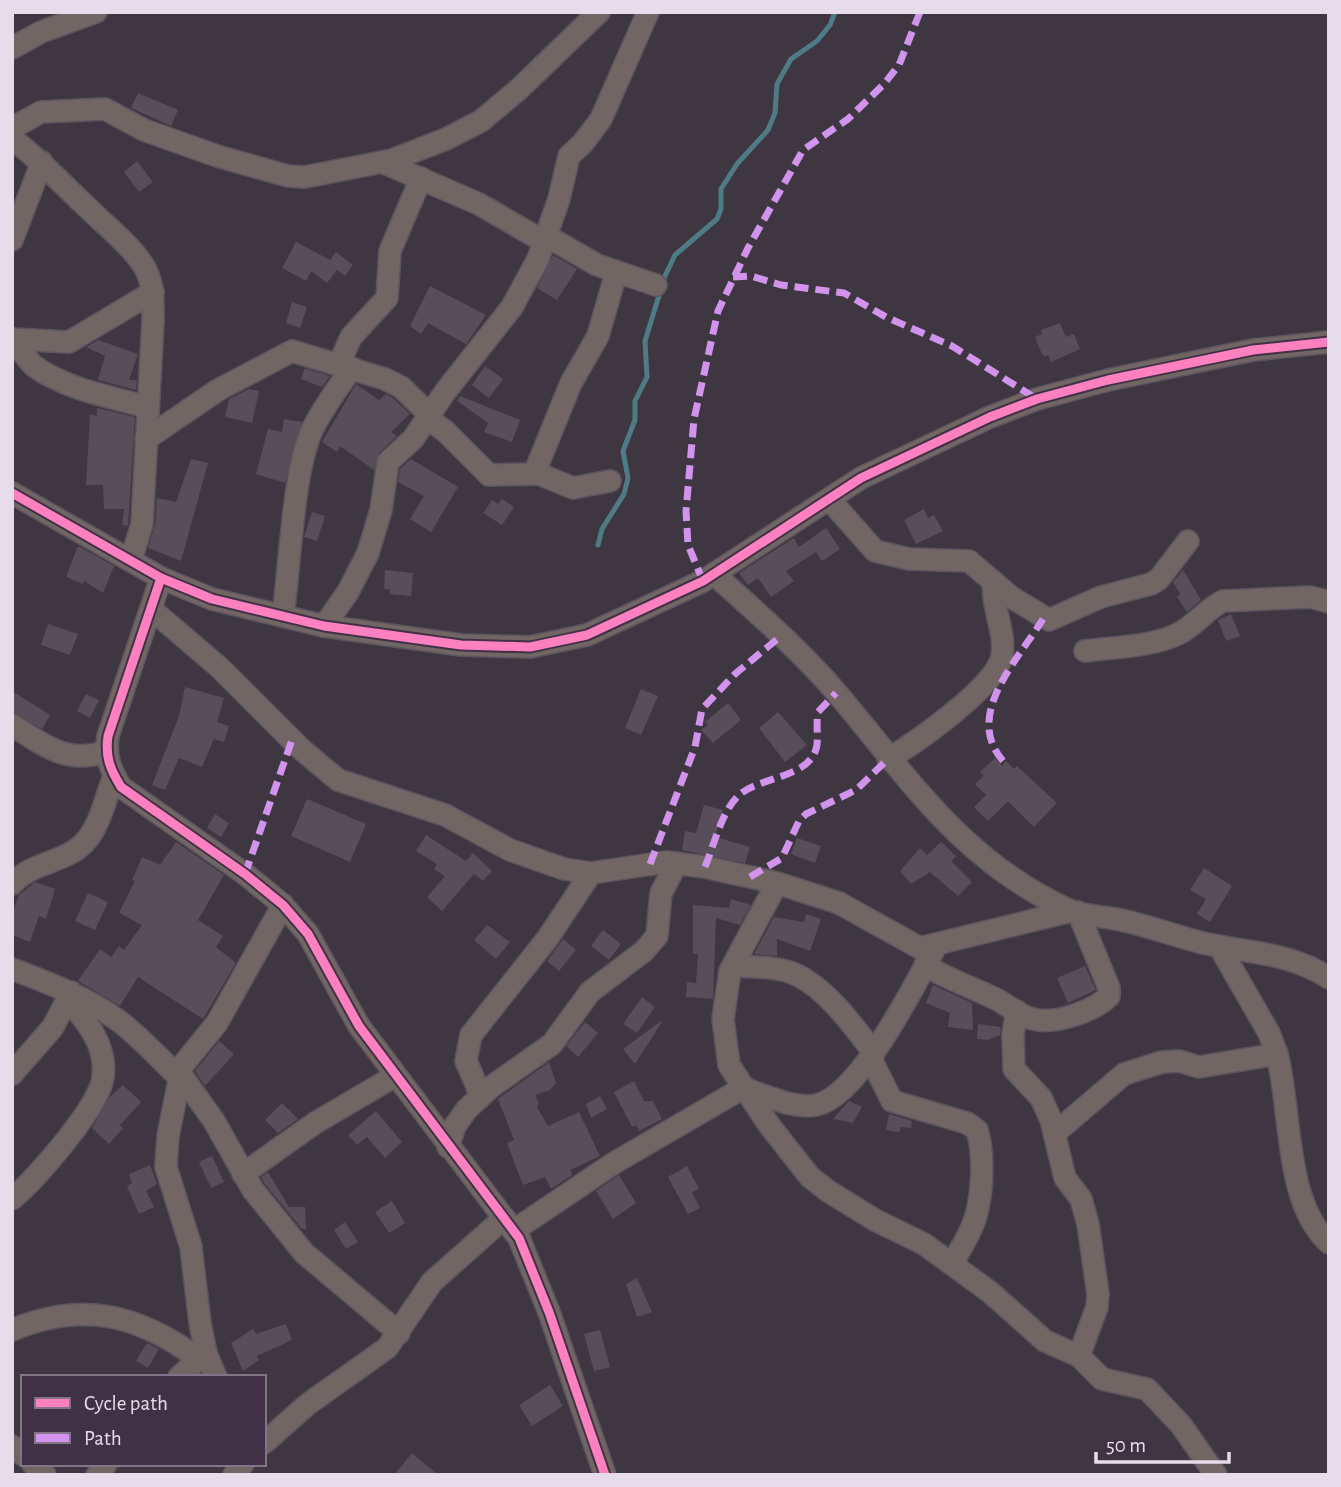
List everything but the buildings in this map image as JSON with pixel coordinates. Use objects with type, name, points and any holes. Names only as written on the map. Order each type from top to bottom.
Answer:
[{"type":"street","points":[[12,48],[41,32],[96,12]]},
{"type":"street","points":[[12,128],[41,113],[104,109],[144,130],[217,156],[288,176],[305,177],[382,162],[446,139],[481,121],[599,12]]},
{"type":"street","points":[[324,626],[368,554],[381,510],[388,462],[413,439],[505,318],[538,260],[559,199],[569,156],[583,144],[601,120],[649,12]]},
{"type":"street","points":[[12,139],[42,162],[135,256],[144,267],[153,292],[142,524],[131,560]]},
{"type":"street","points":[[12,240],[42,162]]},
{"type":"street","points":[[382,162],[479,204],[616,273],[638,277],[656,285]]},
{"type":"street","points":[[283,615],[298,487],[307,442],[345,366],[351,337],[387,298],[390,251],[421,178]]},
{"type":"street","points":[[534,474],[570,383],[598,336],[616,273]]},
{"type":"street","points":[[13,340],[69,342],[153,292]]},
{"type":"street","points":[[13,340],[33,365],[49,374],[90,391],[148,407]]},
{"type":"street","points":[[12,493],[161,578],[212,599],[324,626],[461,645],[530,646],[587,635],[714,574],[861,478],[933,442],[1037,399],[1108,380],[1253,350],[1329,342]]},
{"type":"street","points":[[146,439],[218,390],[260,370],[283,355],[298,352],[401,387],[458,443],[483,472],[498,476],[534,474],[573,488],[610,481]]},
{"type":"street","points":[[829,499],[875,551],[909,559],[969,561],[1011,597],[1049,620],[1110,594],[1151,584],[1159,579],[1188,541]]},
{"type":"street","points":[[714,574],[795,649],[836,692],[888,759],[973,851],[1074,912],[1129,922],[1219,946],[1294,960],[1329,978]]},
{"type":"street","points":[[161,578],[108,736],[105,752],[114,776],[121,787],[283,905],[308,934],[359,1026],[448,1147],[509,1224],[541,1290],[605,1475]]},
{"type":"street","points":[[888,759],[923,738],[998,667],[1002,645],[994,607],[994,582]]},
{"type":"street","points":[[1085,651],[1170,637],[1190,628],[1212,606],[1223,601],[1310,597],[1329,602]]},
{"type":"street","points":[[151,609],[220,668],[270,719],[338,780],[445,815],[510,850],[564,869],[591,873],[677,863],[777,883],[839,903],[873,920],[914,947],[1074,912]]},
{"type":"street","points":[[12,726],[71,757],[85,758],[105,752]]},
{"type":"street","points":[[12,884],[19,876],[70,853],[85,842],[114,776]]},
{"type":"street","points":[[448,1147],[455,1126],[481,1096],[552,1044],[590,992],[644,951],[657,936],[661,893],[677,863]]},
{"type":"street","points":[[481,1096],[467,1061],[471,1035],[547,939],[591,873]]},
{"type":"street","points":[[777,883],[733,966],[724,996],[724,1045],[729,1065],[743,1088],[810,1177],[875,1220],[913,1238],[952,1264],[990,1292],[1045,1341],[1079,1356],[1102,1378],[1147,1389],[1181,1425],[1216,1475]]},
{"type":"street","points":[[215,1375],[202,1356],[191,1247],[166,1167],[178,1074],[217,1023],[283,905]]},
{"type":"street","points":[[925,965],[1033,1019],[1054,1020],[1101,1004],[1109,996],[1109,988],[1074,912]]},
{"type":"street","points":[[266,1441],[287,1422],[371,1360],[400,1333],[432,1282],[509,1224],[743,1088],[789,1102],[817,1105],[834,1097],[872,1055],[937,944]]},
{"type":"street","points":[[1219,946],[1256,1009],[1277,1055],[1300,1196],[1315,1230],[1329,1243]]},
{"type":"street","points":[[733,966],[779,970],[798,975],[827,999],[872,1055],[892,1101],[967,1123],[977,1130],[983,1157],[975,1214],[972,1228],[952,1264]]},
{"type":"street","points":[[12,969],[121,1022],[178,1074],[214,1121],[261,1201],[304,1254],[400,1333]]},
{"type":"street","points":[[12,1073],[47,1035],[70,996]]},
{"type":"street","points":[[12,1199],[46,1167],[102,1084],[101,1052],[93,1029],[70,996]]},
{"type":"street","points":[[1017,1011],[1013,1034],[1014,1069],[1041,1098],[1054,1134],[1065,1178],[1081,1199],[1095,1266],[1097,1307],[1079,1356]]},
{"type":"street","points":[[1054,1134],[1124,1074],[1162,1062],[1179,1061],[1199,1067],[1277,1055]]},
{"type":"street","points":[[243,1174],[315,1123],[395,1076]]},
{"type":"street","points":[[12,1329],[48,1317],[100,1314],[152,1329],[202,1356]]},
{"type":"street","points":[[181,1375],[202,1356]]},
{"type":"street","points":[[266,1418],[287,1422]]},
{"type":"waterway","points":[[598,545],[602,529],[624,494],[628,478],[623,451],[635,420],[635,401],[647,377],[645,341],[665,276],[675,255],[717,219],[721,209],[721,189],[737,164],[768,130],[775,113],[777,84],[791,59],[817,41],[830,25],[835,12]]},
{"type":"marked path","points":[[703,581],[688,545],[686,511],[694,419],[718,311],[748,248],[803,150],[848,119],[884,84],[899,65],[920,12]]},
{"type":"marked path","points":[[733,277],[751,276],[781,285],[844,293],[886,317],[952,346],[1037,399]]},
{"type":"marked path","points":[[1003,761],[992,743],[989,725],[991,707],[1009,670],[1043,619]]},
{"type":"marked path","points":[[650,864],[695,747],[702,709],[735,674],[781,636]]},
{"type":"marked path","points":[[705,867],[722,821],[737,797],[757,785],[795,771],[813,756],[817,745],[818,712],[836,693]]},
{"type":"marked path","points":[[245,874],[292,740]]},
{"type":"marked path","points":[[750,877],[782,858],[799,821],[806,814],[856,790],[888,759]]},
{"type":"cycle path","points":[[12,493],[161,578],[212,599],[324,626],[461,645],[530,647],[587,635],[703,581],[861,478],[990,417],[1037,399],[1108,380],[1253,350],[1329,342]]},
{"type":"cycle path","points":[[161,578],[108,736],[108,757],[114,774],[121,787],[245,874],[283,905],[308,934],[359,1026],[519,1238],[549,1312],[605,1475]]}]
